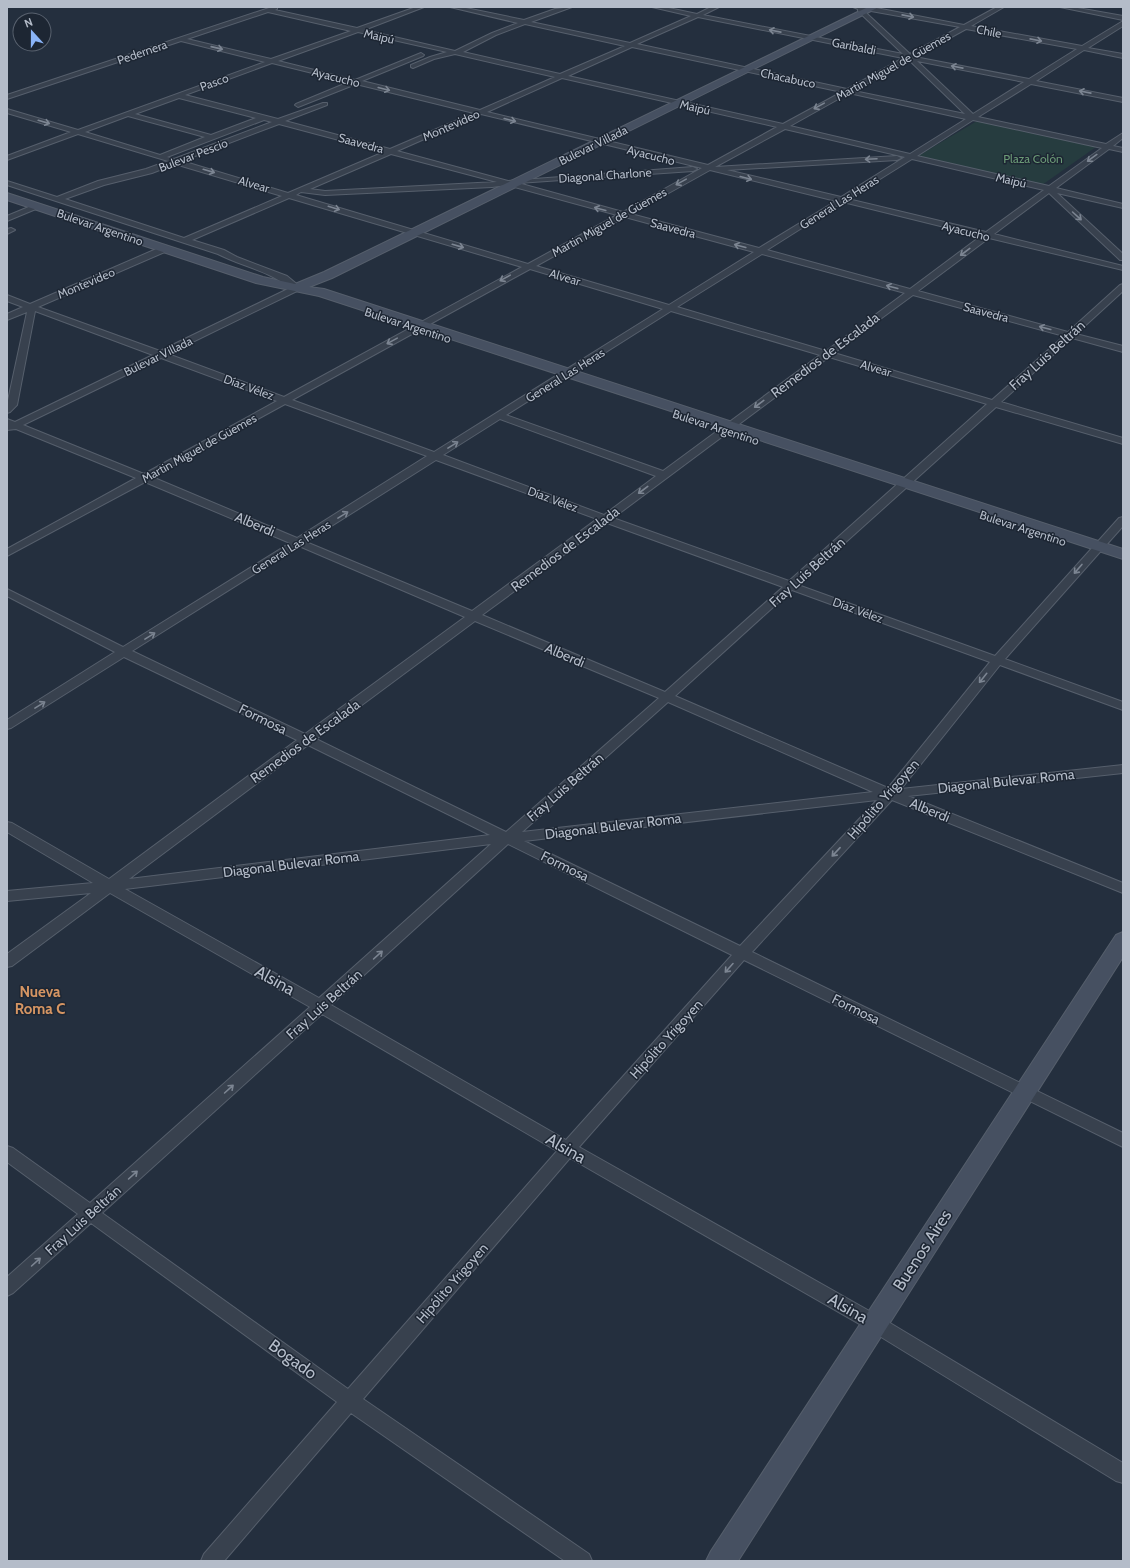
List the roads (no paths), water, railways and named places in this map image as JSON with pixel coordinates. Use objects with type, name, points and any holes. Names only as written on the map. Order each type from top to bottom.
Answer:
[{"type":"main road","name":"Bulevar Villada","points":[[309,287],[328,275],[411,232],[865,9]]},
{"type":"main road","name":"Bulevar Argentino","points":[[7,196],[164,249],[268,282],[296,288],[309,287],[419,327],[1097,549],[1123,561]]},
{"type":"main road","name":"Bulevar Argentino","points":[[1097,549],[1123,554]]},
{"type":"main road","name":"Buenos Aires","points":[[720,1561],[1123,940]]},
{"type":"street","name":"Pedernera","points":[[7,97],[276,7]]},
{"type":"street","name":"Pasco","points":[[7,158],[421,7]]},
{"type":"street","name":"Chacabuco","points":[[453,7],[1123,150]]},
{"type":"street","points":[[366,84],[432,58],[454,53],[494,34],[569,7]]},
{"type":"street","name":"Garibaldi","points":[[655,7],[1123,100]]},
{"type":"street","name":"Montevideo","points":[[184,240],[479,113],[716,7]]},
{"type":"street","name":"Martin Miguel de Güemes","points":[[7,553],[1001,7]]},
{"type":"street","points":[[1063,7],[1123,18]]},
{"type":"street","points":[[865,9],[909,57],[973,118]]},
{"type":"street","name":"Chile","points":[[865,9],[1123,56]]},
{"type":"street","name":"Maipú","points":[[267,10],[782,126],[1123,206]]},
{"type":"street","name":"General Las Heras","points":[[7,725],[299,543],[1123,23]]},
{"type":"street","name":"Ayacucho","points":[[179,39],[841,201],[1123,268]]},
{"type":"street","points":[[293,107],[421,55]]},
{"type":"street","name":"Saavedra","points":[[177,95],[512,183],[622,215],[1123,349]]},
{"type":"street","name":"Bulevar Pescio","points":[[58,199],[101,183],[149,171],[175,162],[325,104]]},
{"type":"street","name":"Alvear","points":[[7,111],[411,232],[1123,441]]},
{"type":"street","name":"Bulevar Pescio","points":[[160,157],[278,113]]},
{"type":"street","points":[[128,114],[211,137]]},
{"type":"street","name":"Remedios de Escalada","points":[[7,962],[606,519],[1048,189],[1123,135]]},
{"type":"street","points":[[1107,146],[1123,146]]},
{"type":"street","name":"Diagonal Charlone","points":[[300,190],[326,193],[512,183],[706,168],[910,157]]},
{"type":"street","points":[[7,183],[221,252],[234,259],[279,276],[296,288]]},
{"type":"street","points":[[1048,189],[1123,258]]},
{"type":"street","points":[[7,219],[39,206]]},
{"type":"street","points":[[109,230],[128,222]]},
{"type":"street","name":"Montevideo","points":[[7,318],[164,249]]},
{"type":"street","points":[[219,267],[234,259]]},
{"type":"street","name":"Fray Luis Beltrán","points":[[7,1288],[507,838],[791,586],[1123,286]]},
{"type":"street","name":"Bulevar Villada","points":[[10,426],[160,355],[296,288]]},
{"type":"street","name":"Díaz Vélez","points":[[7,298],[606,519],[1123,706]]},
{"type":"street","points":[[7,410],[12,405],[32,307]]},
{"type":"street","points":[[500,416],[664,475]]},
{"type":"street","name":"Alberdi","points":[[10,426],[145,478],[667,697],[890,794],[1123,888]]},
{"type":"street","name":"Hipólito Yrigoyen","points":[[211,1561],[568,1149],[742,954],[890,794],[997,661],[1123,520]]},
{"type":"street","name":"Formosa","points":[[7,592],[124,652],[307,740],[1123,1140]]},
{"type":"street","name":"Diagonal Bulevar Roma","points":[[7,896],[109,886],[507,838],[1123,769]]},
{"type":"street","name":"Alsina","points":[[7,826],[109,886],[874,1323],[1123,1474]]},
{"type":"street","name":"Bogado","points":[[7,1153],[91,1212],[350,1401],[582,1561]]},
{"type":"district","name":"Nueva Roma C","points":[[40,1000]]},
{"type":"park label","name":"Plaza Colón","points":[[1033,158]]}]
